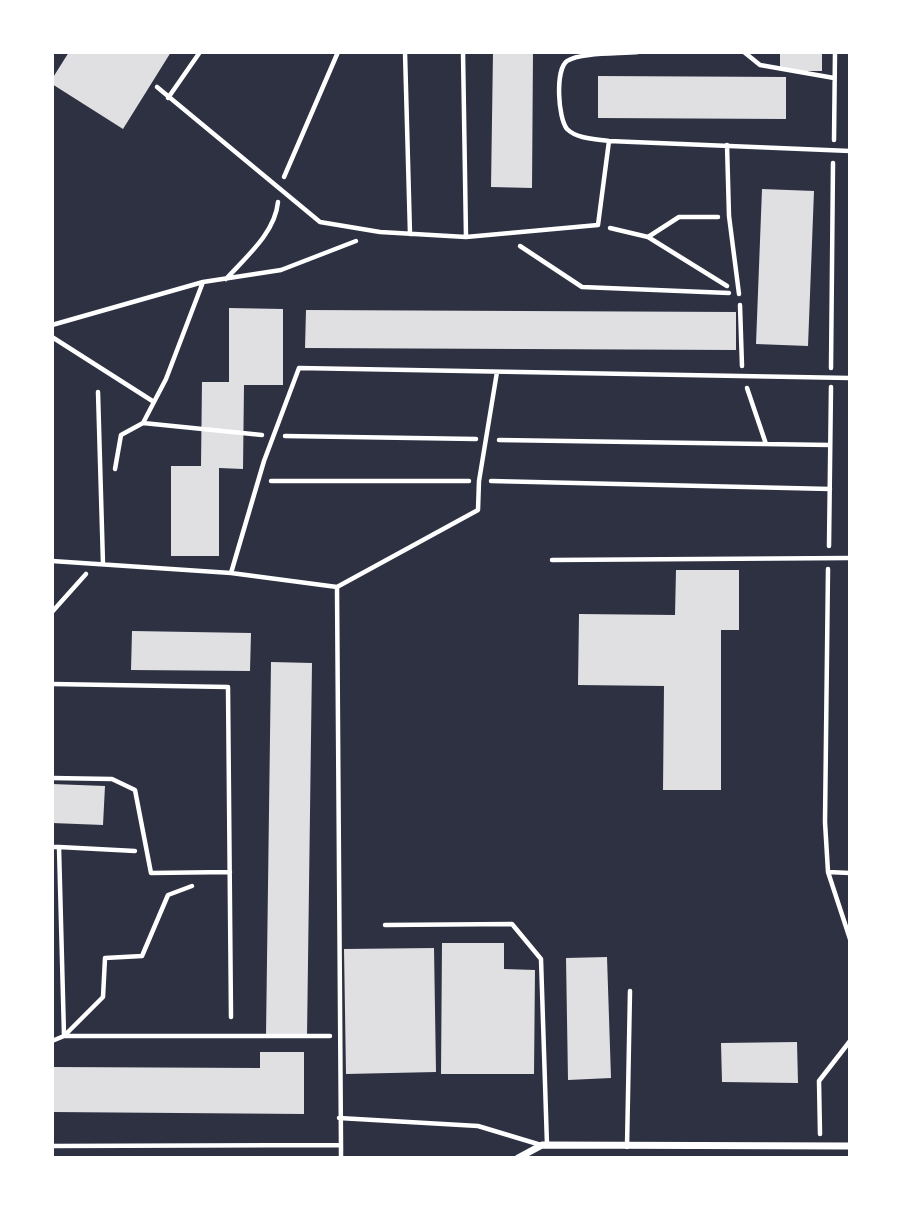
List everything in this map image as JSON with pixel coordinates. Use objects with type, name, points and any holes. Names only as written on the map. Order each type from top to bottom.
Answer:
[{"type":"street","points":[[518,1157],[545,1145],[627,1148],[849,1146]]},
{"type":"lane","points":[[168,98],[200,52]]},
{"type":"lane","points":[[405,52],[410,234]]},
{"type":"lane","points":[[463,52],[466,237]]},
{"type":"lane","points":[[638,52],[577,57],[561,69],[561,117],[566,128],[576,134],[609,141],[849,151]]},
{"type":"lane","points":[[157,87],[320,222],[380,232],[466,237],[598,225],[609,141]]},
{"type":"lane","points":[[727,145],[729,216],[739,294]]},
{"type":"lane","points":[[231,573],[258,481],[299,368],[849,378]]},
{"type":"lane","points":[[52,561],[231,573],[337,587],[478,510],[479,481],[488,440],[497,372]]},
{"type":"lane","points":[[98,392],[103,565]]},
{"type":"lane","points":[[552,560],[849,558]]},
{"type":"lane","points":[[337,587],[341,1157]]},
{"type":"lane","points":[[52,684],[228,687],[231,1017]]},
{"type":"lane","points":[[52,778],[112,779],[135,790],[151,873],[230,872]]},
{"type":"lane","points":[[339,1118],[478,1126],[545,1145],[541,959],[528,940],[512,924],[385,925]]},
{"type":"lane","points":[[627,1148],[630,991]]},
{"type":"lane","points":[[52,1146],[341,1145]]},
{"type":"path","points":[[226,279],[257,246],[277,216],[279,189],[338,52]]},
{"type":"path","points":[[744,52],[760,65],[834,78]]},
{"type":"path","points":[[835,52],[825,822],[828,872],[849,939]]},
{"type":"path","points":[[648,237],[679,217],[729,216]]},
{"type":"path","points":[[598,225],[648,237],[739,294]]},
{"type":"path","points":[[52,325],[203,282],[281,270],[380,232]]},
{"type":"path","points":[[502,234],[582,287],[739,294]]},
{"type":"path","points":[[114,473],[121,435],[143,423],[203,282]]},
{"type":"path","points":[[739,294],[742,375],[766,444]]},
{"type":"path","points":[[52,337],[154,402]]},
{"type":"path","points":[[143,423],[273,436],[830,445]]},
{"type":"path","points":[[258,481],[479,481],[830,489]]},
{"type":"path","points":[[52,612],[93,564]]},
{"type":"path","points":[[52,847],[147,852]]},
{"type":"path","points":[[59,847],[64,1036]]},
{"type":"path","points":[[52,1041],[64,1036],[103,997],[105,958],[142,956],[168,895],[230,872]]},
{"type":"path","points":[[828,872],[849,873]]},
{"type":"path","points":[[64,1036],[339,1036]]},
{"type":"path","points":[[820,1148],[819,1081],[849,1041]]},
{"type":"building","points":[[69,52],[171,52],[123,129],[52,84],[52,79]]},
{"type":"building","points":[[493,52],[533,52],[532,188],[491,187]]},
{"type":"building","points":[[780,52],[822,52],[822,71],[780,71]]},
{"type":"building","points":[[598,76],[786,77],[786,119],[598,118]]},
{"type":"building","points":[[762,189],[814,191],[808,346],[756,344]]},
{"type":"building","points":[[229,308],[283,309],[283,385],[244,385],[243,469],[219,468],[219,556],[171,556],[171,466],[201,466],[202,382],[229,382]]},
{"type":"building","points":[[306,310],[736,312],[736,350],[305,348]]},
{"type":"building","points":[[676,570],[739,570],[739,630],[721,630],[721,790],[663,790],[664,686],[578,685],[579,614],[675,615]]},
{"type":"building","points":[[132,631],[251,633],[250,671],[131,670]]},
{"type":"building","points":[[271,662],[312,663],[307,1036],[266,1035]]},
{"type":"building","points":[[52,784],[105,786],[103,825],[52,823]]},
{"type":"building","points":[[442,943],[504,943],[504,969],[535,970],[534,1074],[441,1074]]},
{"type":"building","points":[[434,948],[436,1072],[346,1074],[344,949]]},
{"type":"building","points":[[607,957],[611,1078],[568,1080],[566,958]]},
{"type":"building","points":[[797,1042],[798,1083],[722,1082],[721,1043]]},
{"type":"building","points":[[260,1052],[304,1052],[304,1114],[52,1112],[52,1067],[260,1068]]}]
